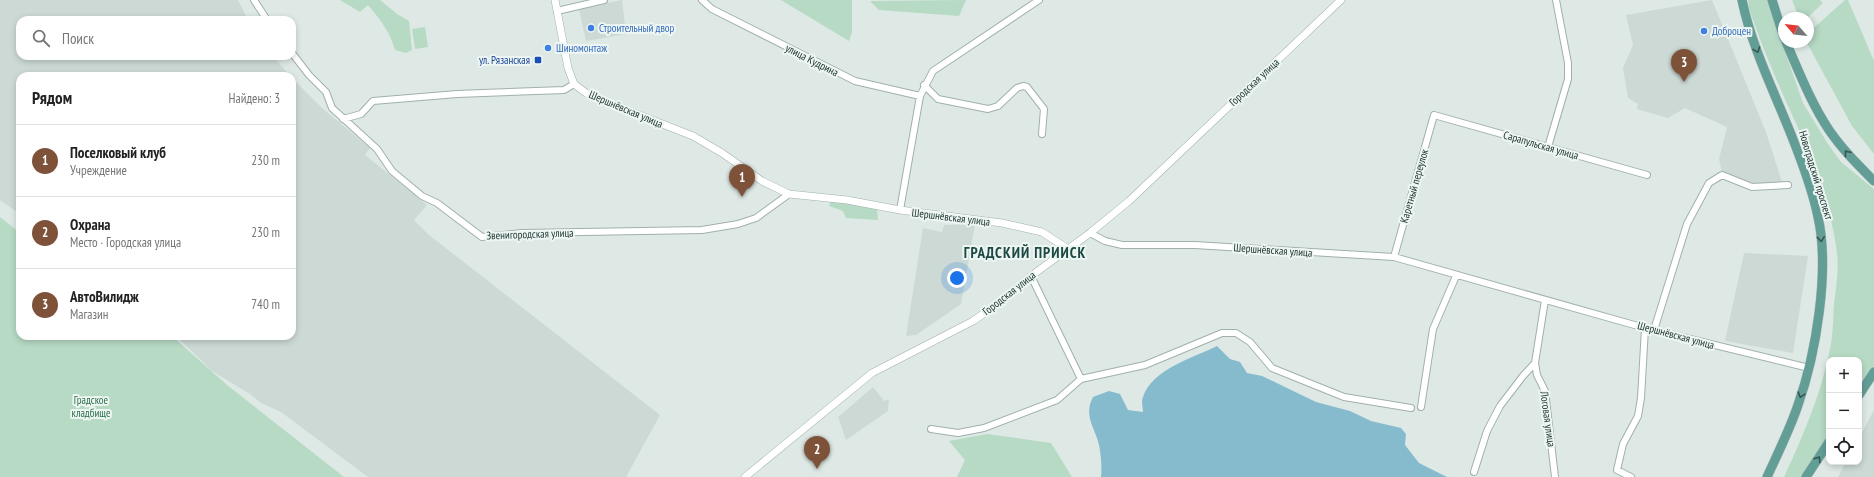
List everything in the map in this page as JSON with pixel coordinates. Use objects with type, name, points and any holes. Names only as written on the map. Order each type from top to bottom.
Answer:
[{"type":"main road","name":"Новоградский проспект","points":[[1742,0],[1746,19],[1773,92],[1794,142],[1818,217],[1822,252],[1820,309],[1809,368],[1798,405],[1767,477]]},
{"type":"main road","points":[[1772,0],[1778,19]]},
{"type":"main road","points":[[1789,48],[1806,88],[1829,130],[1851,158],[1874,181]]},
{"type":"main road","points":[[1860,393],[1874,372]]},
{"type":"main road","points":[[1806,477],[1826,447]]},
{"type":"street","points":[[254,0],[264,16]]},
{"type":"street","points":[[343,119],[361,114],[373,101],[457,94],[564,90],[574,84],[568,68],[555,0]]},
{"type":"street","points":[[557,11],[604,0]]},
{"type":"street","name":"улица Кудрина","points":[[702,0],[712,9],[855,81],[920,96]]},
{"type":"street","points":[[920,96],[924,85],[933,71],[1039,0]]},
{"type":"street","name":"Городская улица","points":[[745,477],[872,373],[974,321],[999,303],[1031,276],[1090,233],[1129,201],[1341,0]]},
{"type":"street","points":[[1548,147],[1568,79],[1568,63],[1556,0]]},
{"type":"street","name":"Звенигородская улица","points":[[296,58],[309,75],[326,92],[332,108],[377,149],[392,171],[422,196],[437,203],[482,237],[522,233],[702,230],[738,224],[756,218],[789,194]]},
{"type":"street","name":"Шершнёвская улица","points":[[574,84],[586,93],[601,100],[693,136],[722,153],[762,181],[789,194],[848,200],[900,210],[1002,223],[1035,229],[1052,237],[1068,249]]},
{"type":"street","points":[[924,85],[938,99],[988,109],[998,106],[1017,88],[1022,86],[1027,87],[1044,109],[1042,134]]},
{"type":"street","name":"Шершнёвская улица","points":[[900,210],[920,96]]},
{"type":"street","name":"Сарапульская улица","points":[[1434,115],[1647,175]]},
{"type":"street","name":"Каретный переулок","points":[[1394,257],[1434,115]]},
{"type":"street","points":[[1654,330],[1687,224],[1709,183],[1722,175],[1752,187],[1788,185]]},
{"type":"street","name":"Шершнёвская улица","points":[[1090,233],[1105,241],[1122,245],[1195,245],[1394,257],[1456,276],[1646,328],[1809,368]]},
{"type":"street","points":[[1031,276],[1081,379]]},
{"type":"street","points":[[1421,407],[1433,329],[1456,276]]},
{"type":"street","points":[[1474,472],[1488,431],[1500,406],[1535,363],[1545,300]]},
{"type":"street","points":[[1631,477],[1617,470],[1623,444],[1638,416],[1641,398],[1646,328]]},
{"type":"street","points":[[931,429],[958,433],[984,428],[1057,400],[1081,379],[1145,365],[1222,332],[1236,333],[1250,342],[1272,368],[1344,397],[1411,408]]},
{"type":"street","name":"Логовая улица","points":[[1535,363],[1537,375],[1545,391],[1555,477]]},
{"type":"shaded area","points":[[0,0],[238,0],[246,16],[16,16],[16,60],[276,60],[287,72],[16,72],[16,211],[0,200]]},
{"type":"shaded area","points":[[622,0],[626,34],[586,41],[579,9]]},
{"type":"shaded area","points":[[1712,0],[1766,132],[1782,182],[1752,184],[1722,172],[1719,159],[1727,127],[1685,108],[1668,118],[1637,109],[1638,104],[1628,98],[1623,68],[1633,45],[1626,15]]},
{"type":"shaded area","points":[[296,82],[323,109],[370,148],[365,155],[427,205],[414,220],[429,235],[660,415],[626,477],[368,477],[281,412],[261,403],[250,394],[212,371],[180,340],[296,340]]},
{"type":"shaded area","points":[[975,224],[961,304],[916,335],[906,336],[923,228],[942,232],[944,225]]},
{"type":"shaded area","points":[[1744,253],[1808,256],[1793,353],[1725,341]]},
{"type":"shaded area","points":[[873,387],[884,401],[889,399],[888,411],[846,440],[838,417]]},
{"type":"shaded area","points":[[1874,410],[1874,477],[1838,477],[1844,465],[1862,465],[1862,432]]},
{"type":"green space","points":[[340,0],[380,0],[397,14],[409,21],[412,50],[406,53],[395,50],[384,26],[368,5],[360,12]]},
{"type":"green space","points":[[781,0],[852,0],[852,32],[849,41]]},
{"type":"green space","points":[[966,0],[959,16],[879,10],[870,1]]},
{"type":"green space","points":[[1748,0],[1767,0],[1778,31],[1778,48],[1784,48],[1803,103],[1841,162],[1874,189],[1874,366],[1862,386],[1862,357],[1828,357],[1831,344],[1838,259],[1828,207],[1821,184],[1767,58],[1749,9]]},
{"type":"green space","points":[[1792,0],[1820,0],[1823,3],[1813,12],[1797,12]]},
{"type":"green space","points":[[1845,0],[1848,0],[1874,61],[1874,154],[1852,126],[1810,48],[1814,48],[1814,28]]},
{"type":"green space","points":[[425,27],[428,47],[415,49],[412,29]]},
{"type":"green space","points":[[831,201],[877,208],[878,220],[846,218],[843,211],[829,206]]},
{"type":"green space","name":"Градское кладбище","points":[[0,217],[16,230],[16,340],[176,340],[227,385],[344,477],[0,477]]},
{"type":"green space","points":[[1826,366],[1826,441],[1802,477],[1784,477],[1811,414]]},
{"type":"green space","points":[[987,434],[1051,443],[1072,477],[957,477],[965,460],[949,441]]},
{"type":"water","points":[[1217,346],[1230,359],[1240,362],[1247,373],[1262,376],[1316,402],[1350,411],[1371,421],[1401,428],[1406,434],[1405,445],[1419,463],[1447,477],[1101,477],[1099,445],[1089,416],[1090,404],[1093,397],[1109,391],[1120,394],[1128,410],[1143,412],[1142,399],[1148,387],[1155,379],[1185,360]]},
{"type":"place","name":"Строительный двор","points":[[591,28]]},
{"type":"place","name":"Доброцен","points":[[1704,31]]},
{"type":"place","name":"Шиномонтаж","points":[[548,48]]},
{"type":"place","name":"ул. Рязанская","points":[[538,60]]},
{"type":"place","name":"АвтоВилидж","points":[[1684,82]]},
{"type":"place","name":"Поселковый клуб","points":[[742,197]]},
{"type":"place","name":"Охрана","points":[[817,469]]},
{"type":"district","name":"ГРАДСКИЙ ПРИИСК","points":[[1025,253]]}]
